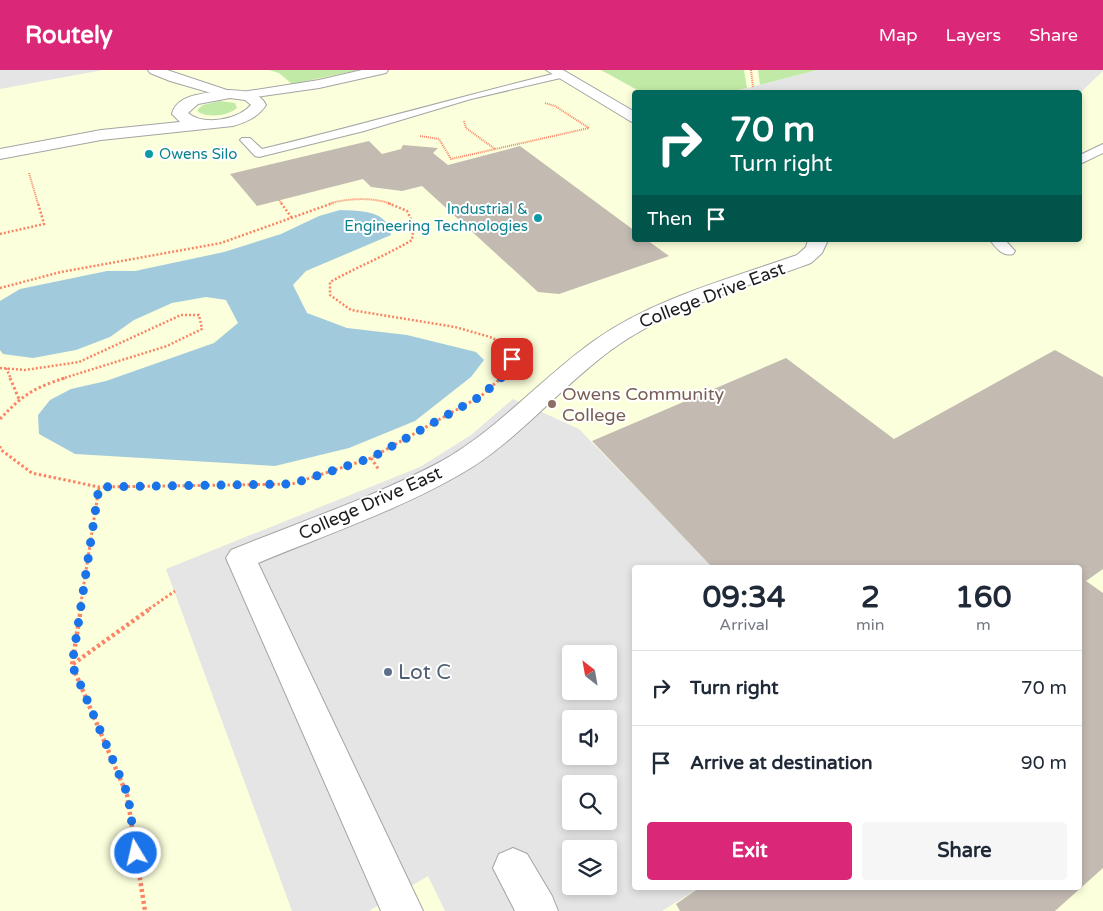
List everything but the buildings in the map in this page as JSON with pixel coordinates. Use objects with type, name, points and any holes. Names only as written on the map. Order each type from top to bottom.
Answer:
[{"type":"street","points":[[155,70],[175,78],[257,101],[258,107]]},
{"type":"street","points":[[101,135],[183,107],[205,97],[319,84],[381,70]]},
{"type":"street","points":[[557,72],[632,116]]},
{"type":"street","points":[[175,78],[183,107],[180,114],[184,119],[201,124]]},
{"type":"street","points":[[0,154],[101,135],[227,122],[250,115],[258,107],[319,84]]},
{"type":"street","name":"College Drive East","points":[[402,911],[241,558],[394,495],[450,468],[490,442],[564,375],[602,345],[635,324],[667,309],[804,259],[814,249],[817,242]]},
{"type":"street","points":[[513,868],[537,911]]},
{"type":"lane","points":[[246,140],[258,153],[360,129],[557,72]]},
{"type":"lane","points":[[1082,159],[1103,148]]},
{"type":"lane","points":[[999,242],[1008,251]]},
{"type":"path","points":[[751,70],[753,87]]},
{"type":"path","points":[[463,118],[466,128],[495,149],[588,128],[555,106],[538,102]]},
{"type":"path","points":[[0,234],[44,224],[29,172]]},
{"type":"path","points":[[279,200],[292,218]]},
{"type":"path","points":[[0,288],[61,272],[220,243],[338,201],[381,200],[407,211],[414,225],[412,240],[383,257],[353,269],[330,282],[330,295],[351,310],[455,327],[490,337],[513,348],[511,369],[481,396],[371,458],[292,484],[99,487],[32,473],[0,449],[0,446]]},
{"type":"path","points":[[0,368],[25,370],[79,362],[181,315],[200,315],[202,329],[167,346],[37,387],[19,399],[0,419]]},
{"type":"path","points":[[6,368],[19,399]]},
{"type":"path","points":[[99,487],[72,665],[128,795],[145,911]]},
{"type":"path","points":[[72,665],[175,591]]},
{"type":"shaded area","name":"Owens Community College","points":[[0,70],[1103,70],[1103,911],[0,911]]},
{"type":"shaded area","points":[[0,70],[103,70],[0,89]]},
{"type":"shaded area","points":[[818,70],[1103,70],[1082,91],[739,90]]},
{"type":"shaded area","name":"Lot C","points":[[513,399],[579,429],[711,565],[632,565],[632,890],[696,890],[662,911],[445,911],[428,876],[369,911],[292,911],[166,569],[420,467],[471,435]]},
{"type":"green space","points":[[269,70],[359,70],[292,84],[279,73]]},
{"type":"green space","points":[[601,70],[744,70],[747,88],[739,90],[637,90]]},
{"type":"green space","points":[[758,70],[818,70],[760,85]]},
{"type":"green space","points":[[220,101],[235,103],[237,108],[228,113],[218,115],[198,112],[198,109],[203,105]]},
{"type":"water","points":[[340,210],[365,212],[379,216],[389,227],[391,235],[306,271],[293,285],[307,313],[347,328],[407,335],[476,352],[484,360],[471,377],[415,421],[349,448],[275,466],[75,454],[39,434],[38,415],[50,400],[71,389],[106,381],[214,343],[238,323],[226,300],[206,297],[172,303],[134,320],[110,337],[76,350],[33,358],[3,354],[0,350],[0,301],[20,289],[107,271],[135,271],[224,252],[281,234],[319,216]]},
{"type":"place","name":"Owens Silo","points":[[149,154]]},
{"type":"place","name":"Industrial & Engineering Technologies","points":[[538,218]]},
{"type":"place","name":"Owens Community College","points":[[552,404]]},
{"type":"place","name":"Lot C","points":[[388,672]]},
{"type":"route","points":[[136,853],[128,795],[72,665],[99,487],[292,484],[371,458],[481,396],[511,369],[512,359]]}]
